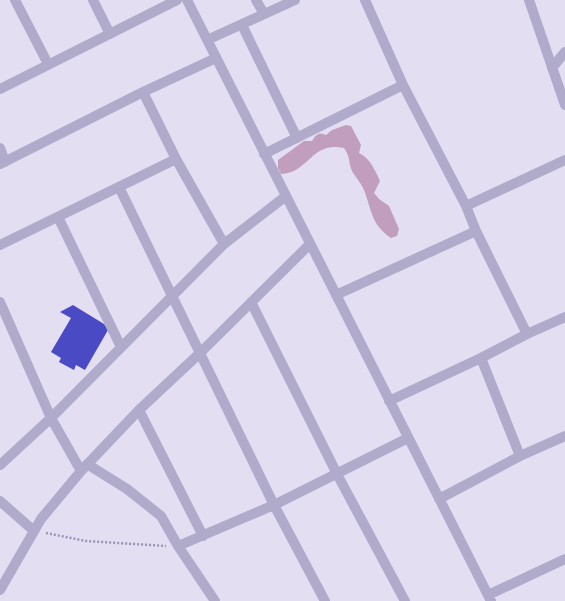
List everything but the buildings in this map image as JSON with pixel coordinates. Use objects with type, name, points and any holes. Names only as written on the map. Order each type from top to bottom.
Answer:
[{"type":"street","points":[[15,0],[48,64]]},
{"type":"street","points":[[93,0],[110,34]]},
{"type":"street","points":[[0,89],[177,0]]},
{"type":"street","points":[[187,0],[489,599],[565,559]]},
{"type":"street","points":[[256,0],[264,14]]},
{"type":"street","points":[[207,40],[294,0]]},
{"type":"street","points":[[364,0],[403,85],[466,206],[476,231],[527,334]]},
{"type":"street","points":[[529,0],[565,105]]},
{"type":"street","points":[[242,25],[298,138]]},
{"type":"street","points":[[552,68],[565,52]]},
{"type":"street","points":[[0,148],[2,163],[143,92],[216,58]]},
{"type":"street","points":[[264,154],[403,85]]},
{"type":"street","points":[[143,92],[176,158],[224,244]]},
{"type":"street","points":[[0,245],[176,158]]},
{"type":"street","points":[[466,206],[565,160]]},
{"type":"street","points":[[119,187],[171,297],[274,505],[324,601]]},
{"type":"street","points":[[0,465],[52,418],[224,244],[286,196]]},
{"type":"street","points":[[58,217],[121,347]]},
{"type":"street","points":[[336,295],[476,231]]},
{"type":"street","points":[[0,590],[41,518],[84,468],[139,410],[200,353],[310,244]]},
{"type":"street","points":[[0,302],[52,418],[84,468],[127,488],[161,516],[178,546],[215,601]]},
{"type":"street","points":[[251,302],[338,474],[405,601]]},
{"type":"street","points":[[389,401],[481,358],[565,316]]},
{"type":"street","points":[[481,358],[520,456]]},
{"type":"street","points":[[139,410],[203,536]]},
{"type":"street","points":[[439,500],[520,456],[565,436]]},
{"type":"street","points":[[178,546],[274,505],[408,438]]},
{"type":"street","points":[[0,500],[34,531]]},
{"type":"path","points":[[34,531],[86,541],[178,546]]},
{"type":"shaded area","points":[[346,125],[351,126],[361,145],[359,153],[369,161],[380,181],[374,193],[379,199],[389,206],[399,229],[397,236],[391,238],[379,228],[373,217],[364,190],[352,171],[348,155],[344,148],[333,147],[324,149],[298,169],[290,172],[281,174],[278,168],[278,160],[304,141],[312,141],[318,134],[326,135],[332,130]]}]
